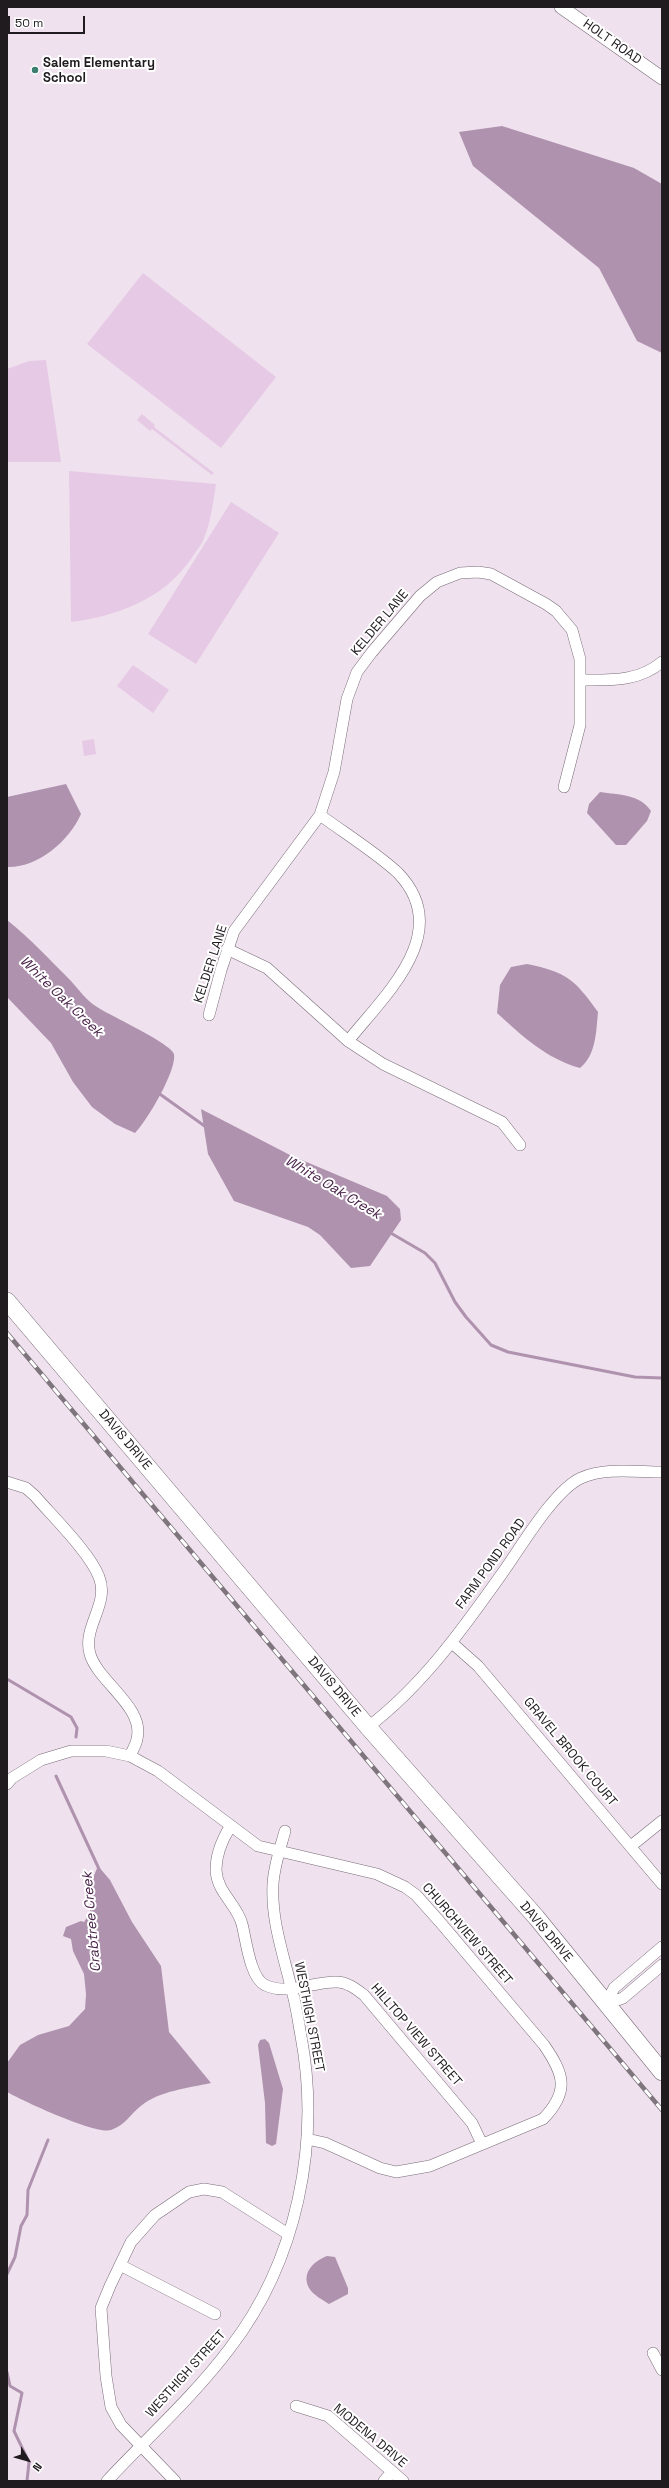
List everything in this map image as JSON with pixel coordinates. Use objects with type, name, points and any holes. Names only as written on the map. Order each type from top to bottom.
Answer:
[{"type":"main road","name":"DAVIS DRIVE","points":[[7,1301],[368,1727],[536,1918],[662,2072]]},
{"type":"street","name":"HOLT ROAD","points":[[561,7],[662,78]]},
{"type":"street","name":"KELDER LANE","points":[[209,1015],[227,949],[240,922],[320,815],[334,772],[347,699],[357,672],[372,652],[420,596],[437,582],[460,573],[478,572],[503,579],[546,604],[566,622],[575,637],[581,680],[579,736],[564,787]]},
{"type":"street","points":[[581,680],[618,680],[633,678],[645,674],[662,662]]},
{"type":"street","points":[[320,815],[396,872],[411,890],[419,915],[418,942],[411,958],[388,992],[348,1041]]},
{"type":"street","points":[[227,949],[267,968],[348,1041],[384,1064],[502,1122],[520,1145]]},
{"type":"street","name":"FARM POND ROAD","points":[[368,1727],[405,1694],[452,1643],[546,1512],[575,1481],[592,1474],[662,1472]]},
{"type":"street","points":[[7,1482],[26,1488],[35,1496],[90,1560],[99,1576],[102,1597],[90,1632],[90,1652],[95,1667],[122,1698],[135,1721],[138,1740],[130,1756]]},
{"type":"street","name":"GRAVEL BROOK COURT","points":[[452,1643],[478,1666],[662,1884]]},
{"type":"street","name":"CHURCHVIEW STREET","points":[[7,1784],[16,1775],[41,1760],[71,1750],[106,1751],[130,1756],[158,1771],[230,1827],[258,1846],[377,1874],[405,1887],[416,1895],[500,1992],[559,2066],[562,2081],[559,2096],[556,2104],[544,2119],[430,2166],[396,2172],[380,2168],[325,2143],[307,2139]]},
{"type":"street","points":[[631,1846],[662,1820]]},
{"type":"street","name":"HILLTOP VIEW STREET","points":[[230,1827],[222,1839],[217,1855],[219,1884],[242,1922],[255,1975],[263,1985],[275,1989],[338,1982],[352,1986],[364,1995],[472,2122],[482,2144]]},
{"type":"street","name":"WESTHIGH STREET","points":[[107,2481],[230,2348],[266,2290],[288,2234],[304,2173],[309,2108],[307,2066],[292,1988],[274,1917],[273,1885],[279,1851],[285,1831]]},
{"type":"street","points":[[606,2004],[614,1988],[662,1947]]},
{"type":"street","points":[[606,2004],[623,1998],[662,1965]]},
{"type":"street","points":[[175,2481],[121,2425],[111,2407],[106,2376],[101,2308],[120,2266],[131,2242],[155,2215],[176,2199],[197,2190],[204,2189],[222,2192],[260,2218],[288,2234]]},
{"type":"street","points":[[120,2266],[215,2314]]},
{"type":"street","points":[[653,2353],[662,2370]]},
{"type":"street","name":"MODENA DRIVE","points":[[296,2406],[328,2416],[402,2481]]},
{"type":"street","points":[[384,2481],[392,2472]]},
{"type":"shaded area","points":[[143,273],[276,377],[221,448],[87,344]]},
{"type":"shaded area","points":[[46,360],[61,462],[7,462],[7,369],[29,361]]},
{"type":"shaded area","points":[[142,414],[155,425],[154,427],[214,473],[212,475],[152,429],[150,431],[137,420]]},
{"type":"shaded area","points":[[69,471],[216,484],[210,518],[202,543],[180,573],[153,595],[122,610],[89,619],[71,622]]},
{"type":"shaded area","points":[[231,502],[279,533],[196,664],[148,634]]},
{"type":"shaded area","points":[[133,665],[169,690],[153,713],[117,686]]},
{"type":"shaded area","points":[[94,739],[96,754],[84,756],[82,741]]},
{"type":"water","points":[[502,126],[634,168],[662,184],[662,353],[637,341],[599,268],[473,166],[459,132]]},
{"type":"water","points":[[66,784],[81,814],[69,834],[41,858],[19,866],[7,867],[7,797]]},
{"type":"water","points":[[600,792],[635,798],[646,805],[651,811],[647,821],[626,845],[616,845],[587,813],[589,804]]},
{"type":"water","points":[[7,920],[40,949],[93,1005],[171,1049],[174,1054],[174,1061],[166,1083],[147,1118],[135,1133],[115,1124],[92,1107],[73,1082],[51,1043],[7,997]]},
{"type":"water","points":[[527,964],[552,970],[569,979],[583,992],[598,1012],[596,1036],[592,1050],[585,1063],[580,1068],[546,1053],[497,1013],[500,985],[511,967]]},
{"type":"water","points":[[201,1109],[290,1155],[387,1196],[400,1209],[401,1220],[370,1266],[351,1268],[320,1235],[308,1227],[234,1201],[208,1154]]},
{"type":"water","points":[[98,1866],[110,1880],[132,1922],[161,1966],[169,2032],[211,2083],[157,2096],[142,2105],[124,2122],[111,2130],[103,2130],[76,2123],[7,2092],[7,2063],[20,2045],[38,2035],[69,2026],[85,2009],[86,1994],[84,1974],[73,1951],[71,1939],[63,1936],[66,1927],[81,1921],[84,1922],[90,1913],[90,1885]]},
{"type":"water","points":[[265,2039],[269,2043],[283,2089],[276,2144],[272,2146],[266,2143],[265,2103],[258,2045],[260,2040]]},
{"type":"water","points":[[327,2256],[335,2257],[348,2288],[348,2294],[329,2304],[313,2293],[307,2283],[310,2268],[313,2264]]},
{"type":"waterway","name":"White Oak Creek","points":[[157,1092],[206,1127]]},
{"type":"waterway","name":"White Oak Creek","points":[[389,1232],[425,1253],[435,1263],[455,1302],[491,1345],[508,1352],[635,1377],[662,1378]]},
{"type":"waterway","name":"Crabtree Creek","points":[[7,1679],[71,1717],[77,1728],[76,1737]]},
{"type":"waterway","name":"Crabtree Creek","points":[[56,1776],[99,1869]]},
{"type":"waterway","name":"Crabtree Creek","points":[[7,2274],[15,2257],[21,2226],[27,2215],[28,2190],[48,2140]]},
{"type":"waterway","name":"Crabtree Creek","points":[[7,2372],[10,2386],[22,2393],[14,2431],[29,2462],[27,2481]]},
{"type":"railway","points":[[7,1333],[662,2110]]},
{"type":"place","name":"Salem Elementary School","points":[[35,70]]}]
